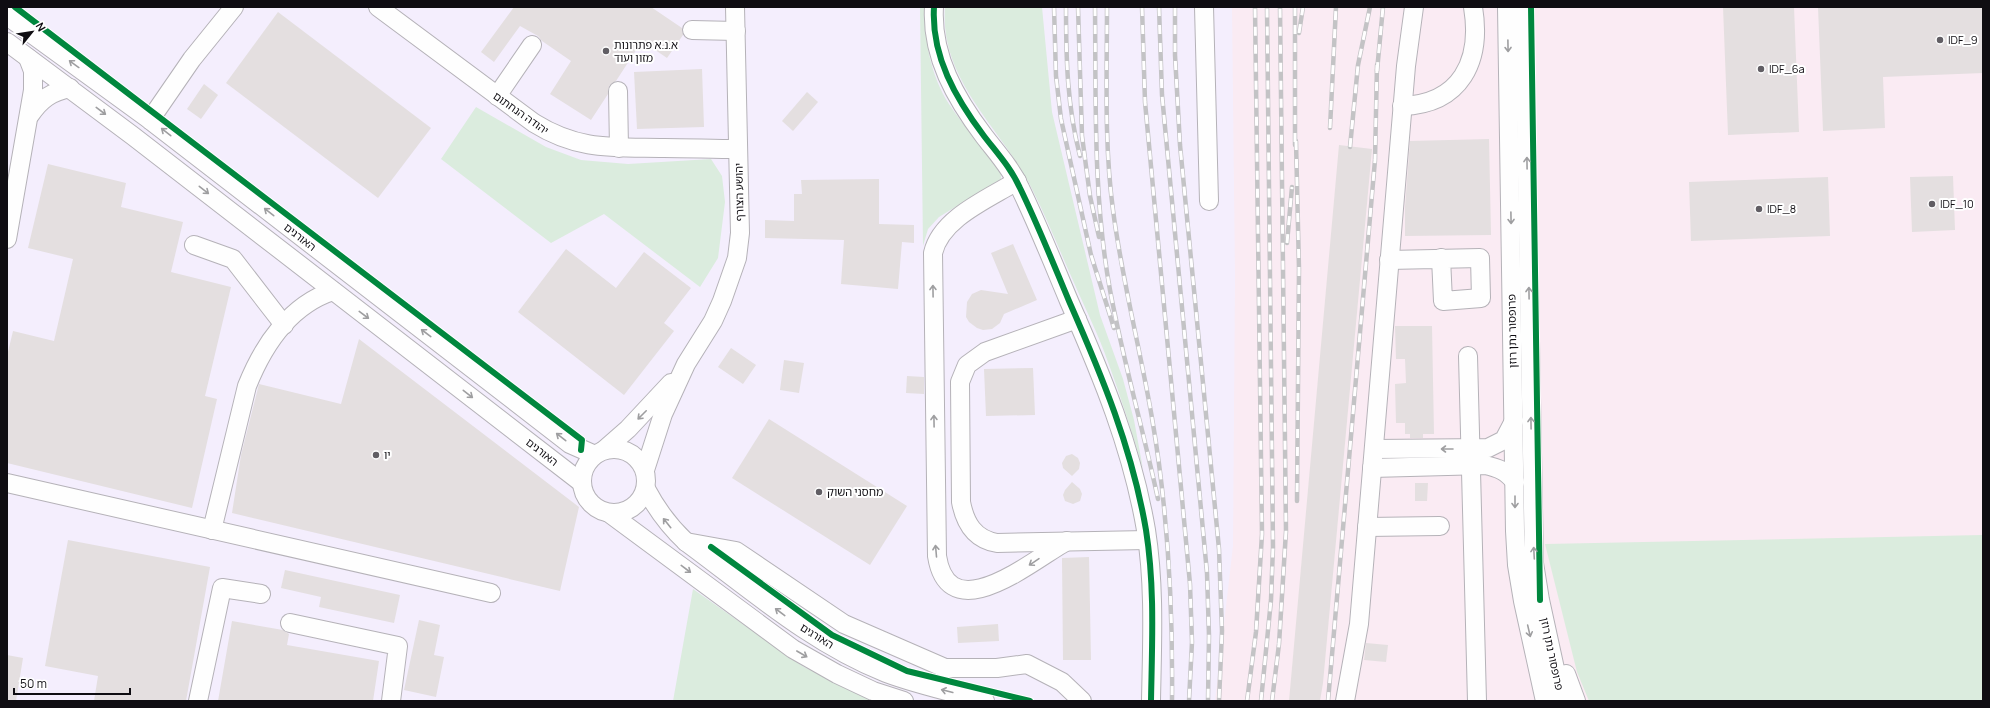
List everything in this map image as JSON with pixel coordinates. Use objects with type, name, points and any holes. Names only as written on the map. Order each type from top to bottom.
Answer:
[{"type":"street","points":[[150,120],[192,58],[234,7]]},
{"type":"street","name":"יהודה הנחתום","points":[[378,7],[397,12],[497,96],[553,135],[578,143],[619,148],[738,149]]},
{"type":"street","name":"יהושע הצורף","points":[[644,470],[663,414],[686,364],[713,321],[737,258],[740,233],[735,7]]},
{"type":"street","points":[[934,7],[936,38],[942,63],[952,88],[967,113],[1001,156],[1017,181],[1101,373],[1121,426],[1136,479],[1147,540],[1153,609],[1151,701]]},
{"type":"street","points":[[1204,7],[1209,201]]},
{"type":"street","points":[[1345,701],[1359,624],[1402,106],[1414,7]]},
{"type":"street","points":[[1402,106],[1420,105],[1435,101],[1460,81],[1472,58],[1475,45],[1476,30],[1473,7]]},
{"type":"street","name":"פרופסור נתן רוזן","points":[[1508,7],[1517,565],[1522,600],[1544,700]]},
{"type":"street","name":"פרופסור נתן רוזן","points":[[1524,7],[1532,531],[1534,563],[1540,600],[1562,701]]},
{"type":"street","name":"האורגים","points":[[7,16],[150,120],[570,444],[599,453]]},
{"type":"street","points":[[692,30],[736,31]]},
{"type":"street","name":"האורגים","points":[[7,42],[70,88],[582,483]]},
{"type":"street","points":[[497,96],[532,45]]},
{"type":"street","points":[[7,239],[30,115],[34,79],[28,58]]},
{"type":"street","points":[[30,115],[39,102],[46,96],[54,92],[70,88]]},
{"type":"street","points":[[618,91],[619,148]]},
{"type":"street","points":[[1017,181],[953,221],[941,233],[934,247],[932,265],[936,551],[939,568],[947,582],[956,589],[968,591],[1010,576],[1067,541]]},
{"type":"street","points":[[194,245],[233,259],[284,325]]},
{"type":"street","points":[[1389,260],[1441,258]]},
{"type":"street","points":[[304,304],[308,288],[307,270]]},
{"type":"street","points":[[212,530],[247,386],[256,364],[270,341],[304,304],[320,295],[333,291]]},
{"type":"street","points":[[1077,319],[980,354],[971,360],[964,369],[959,390],[961,502],[964,515],[969,526],[976,534],[991,542],[1147,540]]},
{"type":"street","points":[[1468,356],[1477,701]]},
{"type":"street","name":"יהושע הצורף","points":[[599,453],[656,400],[686,364]]},
{"type":"street","points":[[1372,468],[1471,457],[1504,440],[1514,420]]},
{"type":"street","points":[[614,449],[624,450],[633,455],[644,470],[646,489],[636,505],[628,511],[609,513],[599,510],[590,502],[584,493],[582,483],[583,472],[588,463],[599,453],[614,449]]},
{"type":"street","points":[[1374,449],[1471,457],[1485,465],[1499,468],[1506,472],[1515,482]]},
{"type":"street","points":[[7,483],[490,593]]},
{"type":"street","name":"האורגים","points":[[646,489],[657,510],[669,526],[686,542],[808,632],[833,647],[886,673],[921,685],[985,701]]},
{"type":"street","name":"האורגים","points":[[609,513],[793,649],[837,674],[873,691],[904,701]]},
{"type":"street","points":[[1367,527],[1440,526]]},
{"type":"street","points":[[686,542],[736,551],[844,624],[945,668],[997,668],[1027,664],[1062,682],[1082,701]]},
{"type":"street","points":[[198,701],[222,588],[261,594]]},
{"type":"street","points":[[1540,600],[1576,701]]},
{"type":"street","points":[[290,623],[398,646],[391,701]]},
{"type":"shaded area","points":[[7,7],[1232,7],[1235,277],[1233,546],[1215,701],[7,701]]},
{"type":"shaded area","points":[[727,7],[1983,7],[1983,701],[896,701]]},
{"type":"green space","points":[[920,7],[925,7],[927,45],[933,70],[943,93],[961,121],[1001,169],[1001,179],[939,217],[928,229],[923,246]]},
{"type":"green space","points":[[945,7],[1042,7],[1052,112],[1100,315],[1123,379],[1134,420],[1143,469],[1122,402],[1104,352],[1039,202],[1020,168],[962,82],[952,59],[946,34]]},
{"type":"green space","points":[[476,107],[546,147],[581,160],[628,164],[711,159],[722,176],[725,202],[718,258],[700,287],[604,214],[551,243],[441,159]]},
{"type":"green space","points":[[1982,535],[1983,701],[1589,701],[1577,672],[1545,544]]},
{"type":"green space","points":[[693,589],[804,667],[876,701],[673,701]]},
{"type":"building","points":[[514,7],[651,7],[682,28],[683,35],[667,58],[642,41],[616,81],[609,86],[608,94],[591,120],[550,94],[571,61],[542,41],[538,36],[520,26],[494,62],[481,52]]},
{"type":"building","name":"IDF_6a","points":[[1723,7],[1794,7],[1799,132],[1728,135]]},
{"type":"building","points":[[1818,7],[1983,7],[1983,73],[1883,77],[1885,128],[1823,131]]},
{"type":"building","points":[[278,12],[431,128],[378,198],[226,83]]},
{"type":"building","points":[[702,69],[704,127],[637,129],[634,72]]},
{"type":"building","points":[[204,84],[218,95],[201,119],[187,109]]},
{"type":"building","points":[[807,92],[818,102],[793,131],[782,121]]},
{"type":"building","points":[[1489,139],[1491,235],[1405,236],[1405,207],[1410,141]]},
{"type":"building","points":[[1339,145],[1372,149],[1323,683],[1320,701],[1289,701]]},
{"type":"building","points":[[48,164],[126,183],[121,207],[183,222],[171,272],[231,287],[205,396],[217,399],[192,508],[7,463],[7,356],[13,331],[54,341],[73,259],[28,248]]},
{"type":"building","name":"IDF_10","points":[[1953,176],[1955,230],[1912,232],[1910,177]]},
{"type":"building","name":"IDF_8","points":[[1828,177],[1830,236],[1691,241],[1689,182]]},
{"type":"building","points":[[879,179],[879,224],[914,225],[914,243],[902,242],[898,289],[841,284],[844,240],[765,238],[765,220],[794,221],[794,194],[802,194],[801,180]]},
{"type":"building","points":[[1013,244],[1037,300],[1004,314],[1000,323],[992,329],[983,330],[977,328],[969,322],[966,317],[967,302],[972,294],[981,290],[1008,294],[991,253]]},
{"type":"building","points":[[566,249],[616,288],[644,252],[691,288],[664,323],[674,331],[624,395],[518,312]]},
{"type":"building","points":[[1395,326],[1432,326],[1434,434],[1423,434],[1423,438],[1410,438],[1410,434],[1405,434],[1405,423],[1396,423],[1395,384],[1406,383],[1405,359],[1396,359]]},
{"type":"building","name":"יו","points":[[359,339],[579,507],[560,591],[232,513],[241,455],[259,384],[341,404]]},
{"type":"building","points":[[731,348],[756,365],[743,384],[718,367]]},
{"type":"building","points":[[784,360],[804,363],[799,393],[780,390]]},
{"type":"building","points":[[1033,368],[1035,415],[986,416],[984,369]]},
{"type":"building","points":[[907,376],[924,377],[924,394],[906,393]]},
{"type":"building","name":"מחסני השוק","points":[[769,419],[907,506],[870,565],[732,478]]},
{"type":"building","points":[[1072,454],[1078,458],[1080,463],[1079,469],[1072,476],[1063,468],[1062,463],[1066,456]]},
{"type":"building","points":[[1072,482],[1080,489],[1082,494],[1080,501],[1073,504],[1065,501],[1063,495],[1065,490]]},
{"type":"building","points":[[1415,483],[1428,483],[1427,501],[1415,501]]},
{"type":"building","points":[[68,540],[210,567],[186,701],[94,701],[98,676],[45,666]]},
{"type":"building","points":[[1089,557],[1091,660],[1063,660],[1062,558]]},
{"type":"building","points":[[285,570],[400,595],[394,623],[319,607],[321,597],[281,588]]},
{"type":"building","points":[[419,620],[440,625],[434,655],[444,657],[436,697],[404,690]]},
{"type":"building","points":[[232,621],[283,630],[289,634],[287,645],[379,661],[373,701],[218,701]]},
{"type":"building","points":[[998,624],[999,641],[958,643],[957,627]]},
{"type":"building","points":[[1366,643],[1388,645],[1386,662],[1364,660]]},
{"type":"building","points":[[7,655],[23,658],[16,701],[7,701]]},
{"type":"railway","points":[[1054,7],[1056,76],[1061,119],[1091,255],[1114,328]]},
{"type":"railway","points":[[1066,7],[1068,82],[1072,119],[1080,156]]},
{"type":"railway","points":[[1078,7],[1082,136],[1090,196],[1099,237]]},
{"type":"railway","points":[[1095,7],[1096,149],[1105,255],[1110,290],[1121,342],[1158,499]]},
{"type":"railway","points":[[1107,7],[1107,109],[1110,185],[1121,262],[1152,418],[1162,488],[1166,524],[1172,630],[1172,701]]},
{"type":"railway","points":[[1142,7],[1145,102],[1190,584],[1192,642],[1189,701]]},
{"type":"railway","points":[[1159,7],[1162,95],[1207,573],[1209,636],[1208,701]]},
{"type":"railway","points":[[1175,7],[1175,55],[1180,145],[1219,549],[1222,631],[1219,701]]},
{"type":"railway","points":[[1247,701],[1256,632],[1262,534],[1255,7]]},
{"type":"railway","points":[[1261,701],[1271,600],[1273,547],[1267,7]]},
{"type":"railway","points":[[1272,701],[1279,644],[1286,531],[1280,7]]},
{"type":"railway","points":[[1295,7],[1295,145]]},
{"type":"railway","points":[[1299,33],[1303,7]]},
{"type":"railway","points":[[1330,128],[1336,7]]},
{"type":"railway","points":[[1350,147],[1358,65],[1370,7]]},
{"type":"railway","points":[[1377,71],[1383,7]]},
{"type":"railway","points":[[1328,701],[1375,160],[1377,65]]},
{"type":"railway","points":[[1296,141],[1299,269],[1297,501]]},
{"type":"railway","points":[[1287,243],[1292,187]]},
{"type":"cycle path","points":[[15,7],[582,440],[581,450]]},
{"type":"cycle path","points":[[934,7],[934,25],[937,43],[947,76],[964,107],[1008,167],[1020,188],[1093,357],[1115,413],[1124,441],[1140,500],[1149,551],[1152,594],[1151,701]]},
{"type":"cycle path","points":[[1531,7],[1540,600]]},
{"type":"cycle path","points":[[711,547],[832,635],[907,671],[1030,701]]},
{"type":"place","name":"IDF_9","points":[[1940,40]]},
{"type":"place","name":"א.נ.א פתרונות מזון ועוד","points":[[606,51]]},
{"type":"place","name":"IDF_6a","points":[[1761,69]]},
{"type":"place","name":"IDF_10","points":[[1932,204]]},
{"type":"place","name":"IDF_8","points":[[1759,209]]},
{"type":"place","name":"יו","points":[[376,455]]},
{"type":"place","name":"מחסני השוק","points":[[819,492]]}]
